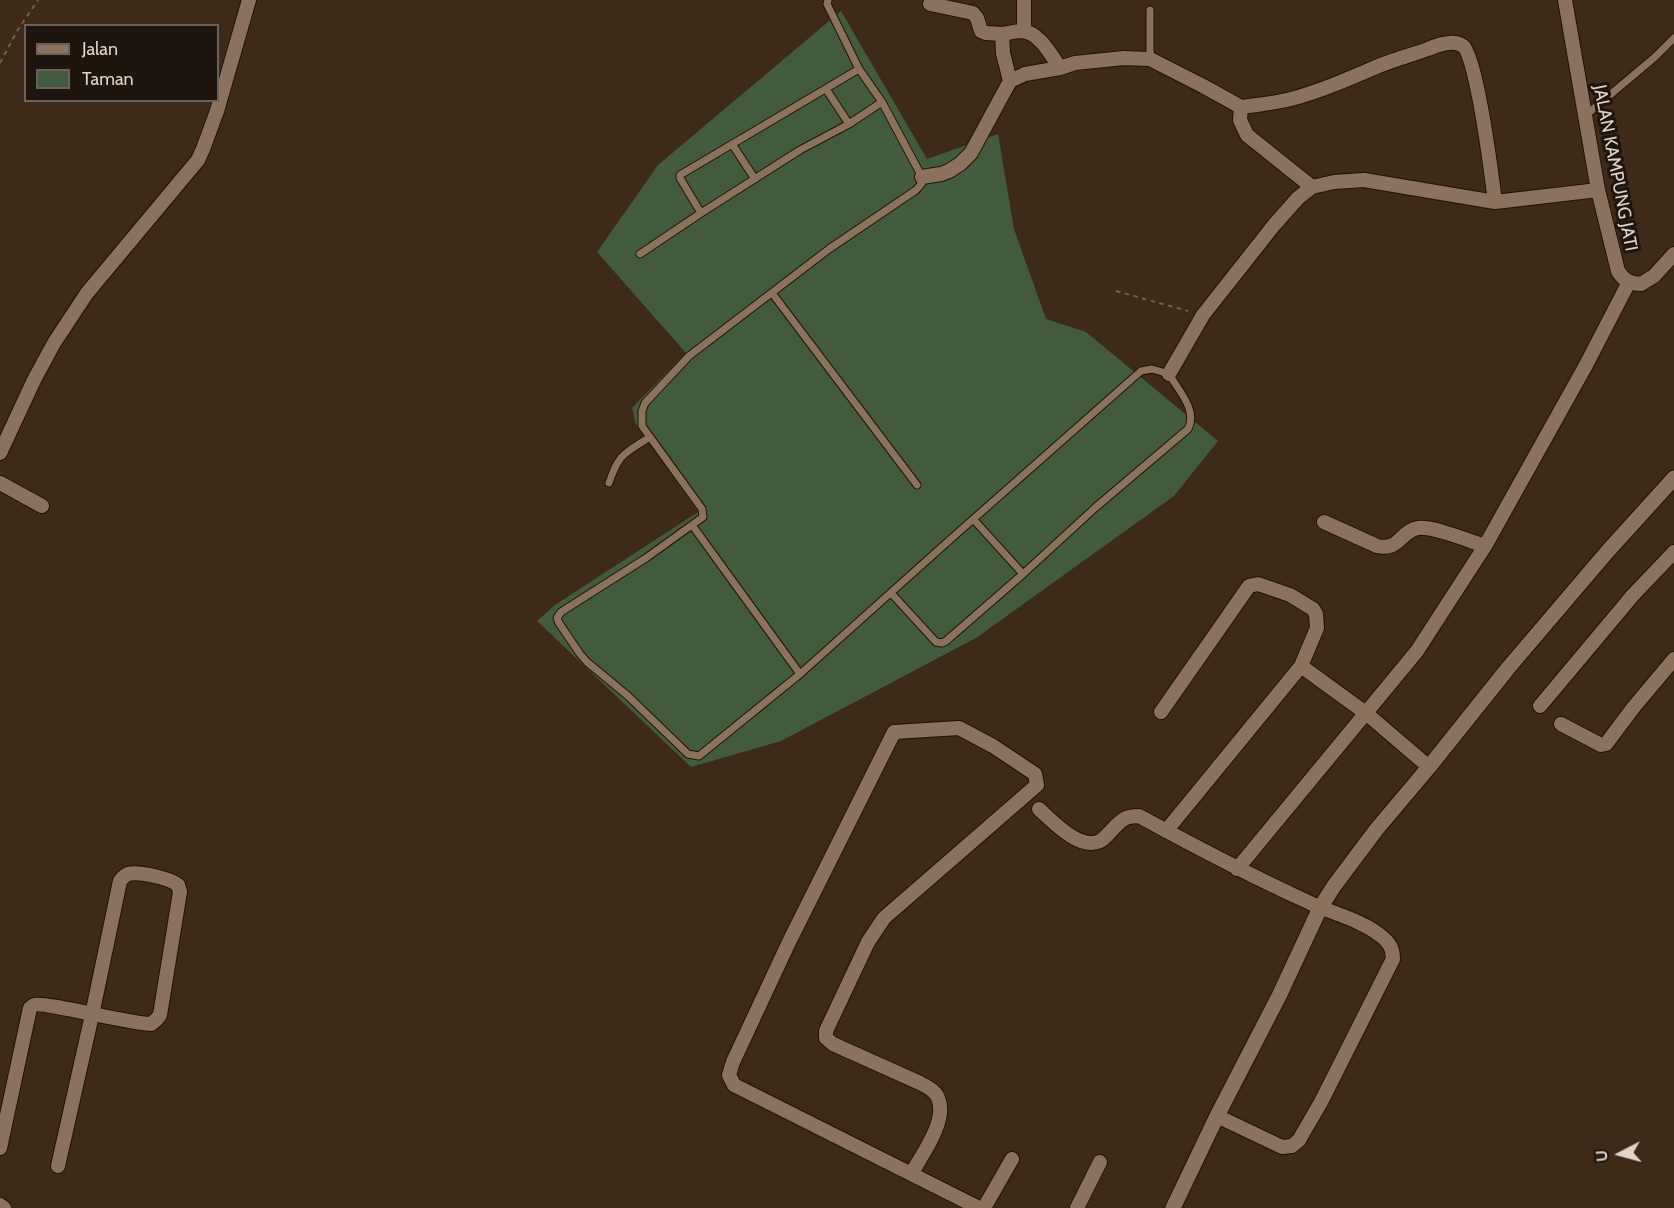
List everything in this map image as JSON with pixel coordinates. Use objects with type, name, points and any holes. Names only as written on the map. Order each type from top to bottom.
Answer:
[{"type":"street","points":[[0,453],[54,343],[81,301],[198,160],[217,111],[249,0]]},
{"type":"street","points":[[1024,0],[1024,31]]},
{"type":"street","name":"JALAN KAMPUNG JATI","points":[[1565,0],[1598,190],[1616,264],[1621,276],[1629,282]]},
{"type":"street","points":[[930,4],[973,13],[981,32],[1002,34],[1024,31],[1046,47],[1060,68]]},
{"type":"street","points":[[1002,34],[1003,53],[1010,81]]},
{"type":"street","points":[[922,177],[941,174],[960,164],[971,153],[1010,81],[1025,74],[1103,59],[1150,58],[1241,107],[1327,88],[1378,66],[1434,46],[1460,44],[1467,51],[1477,87],[1495,202]]},
{"type":"street","points":[[1241,107],[1240,120],[1247,135],[1312,186]]},
{"type":"street","points":[[1168,374],[1203,315],[1274,225],[1312,186],[1364,180],[1495,202],[1598,190]]},
{"type":"street","points":[[1237,869],[1417,651],[1485,546],[1586,365],[1629,282],[1641,284],[1646,282],[1674,254]]},
{"type":"street","points":[[1173,1208],[1279,996],[1320,908],[1344,872],[1403,796],[1430,768],[1516,658],[1674,478]]},
{"type":"street","points":[[0,483],[42,506]]},
{"type":"street","points":[[1324,522],[1386,548],[1413,529],[1424,528],[1485,546]]},
{"type":"street","points":[[1540,706],[1633,595],[1674,552]]},
{"type":"street","points":[[1161,712],[1246,589],[1258,584],[1290,595],[1313,609],[1316,614],[1317,628],[1301,666],[1166,831]]},
{"type":"street","points":[[1561,724],[1601,746],[1606,744],[1674,659]]},
{"type":"street","points":[[1301,666],[1367,714],[1430,768]]},
{"type":"street","points":[[911,1174],[938,1125],[939,1100],[934,1091],[833,1044],[826,1038],[826,1031],[868,942],[884,918],[1037,785],[1035,774],[993,746],[959,728],[894,732],[789,942],[729,1072],[729,1077],[734,1085],[911,1174],[979,1208]]},
{"type":"street","points":[[1039,809],[1064,831],[1086,843],[1100,841],[1122,820],[1129,816],[1139,816],[1237,869],[1371,929],[1389,943],[1393,955],[1387,970],[1321,1102],[1299,1140],[1292,1146],[1282,1147],[1217,1116]]},
{"type":"street","points":[[0,1148],[2,1128],[31,1007],[37,1004],[92,1015],[147,1024],[152,1024],[160,1014],[180,892],[180,887],[176,883],[161,877],[131,873],[120,880],[92,1015],[58,1166]]},
{"type":"street","points":[[984,1208],[1012,1159]]},
{"type":"street","points":[[1077,1208],[1100,1162]]},
{"type":"street","points":[[0,1205],[4,1208]]},
{"type":"lane","points":[[828,0],[827,4],[859,69],[882,102],[922,177],[922,183],[916,190],[829,249],[689,356],[645,403],[642,411],[642,426],[702,509],[703,518],[559,614],[557,618],[580,654],[688,754],[694,757],[699,756],[800,674],[1046,454],[1142,371],[1152,369],[1168,374],[1191,411],[1188,429],[1096,507],[946,641],[936,642],[891,593]]},
{"type":"lane","points":[[1150,10],[1150,58]]},
{"type":"lane","points":[[1586,116],[1656,57],[1674,38]]},
{"type":"lane","points":[[700,213],[680,175],[859,69]]},
{"type":"lane","points":[[826,89],[849,124]]},
{"type":"lane","points":[[640,254],[800,150],[849,124],[882,102]]},
{"type":"lane","points":[[732,144],[755,179]]},
{"type":"lane","points":[[772,293],[917,485]]},
{"type":"lane","points":[[609,483],[622,455],[650,437]]},
{"type":"lane","points":[[974,520],[1023,574]]},
{"type":"lane","points":[[692,525],[800,674]]},
{"type":"path","points":[[0,63],[17,31],[38,0]]},
{"type":"path","points":[[1116,291],[1203,315]]},
{"type":"green space","points":[[841,11],[927,159],[998,134],[1014,229],[1046,319],[1086,332],[1218,441],[1174,496],[976,638],[781,741],[691,767],[537,621],[555,605],[698,512],[636,424],[632,408],[686,353],[597,252],[658,165]]}]
